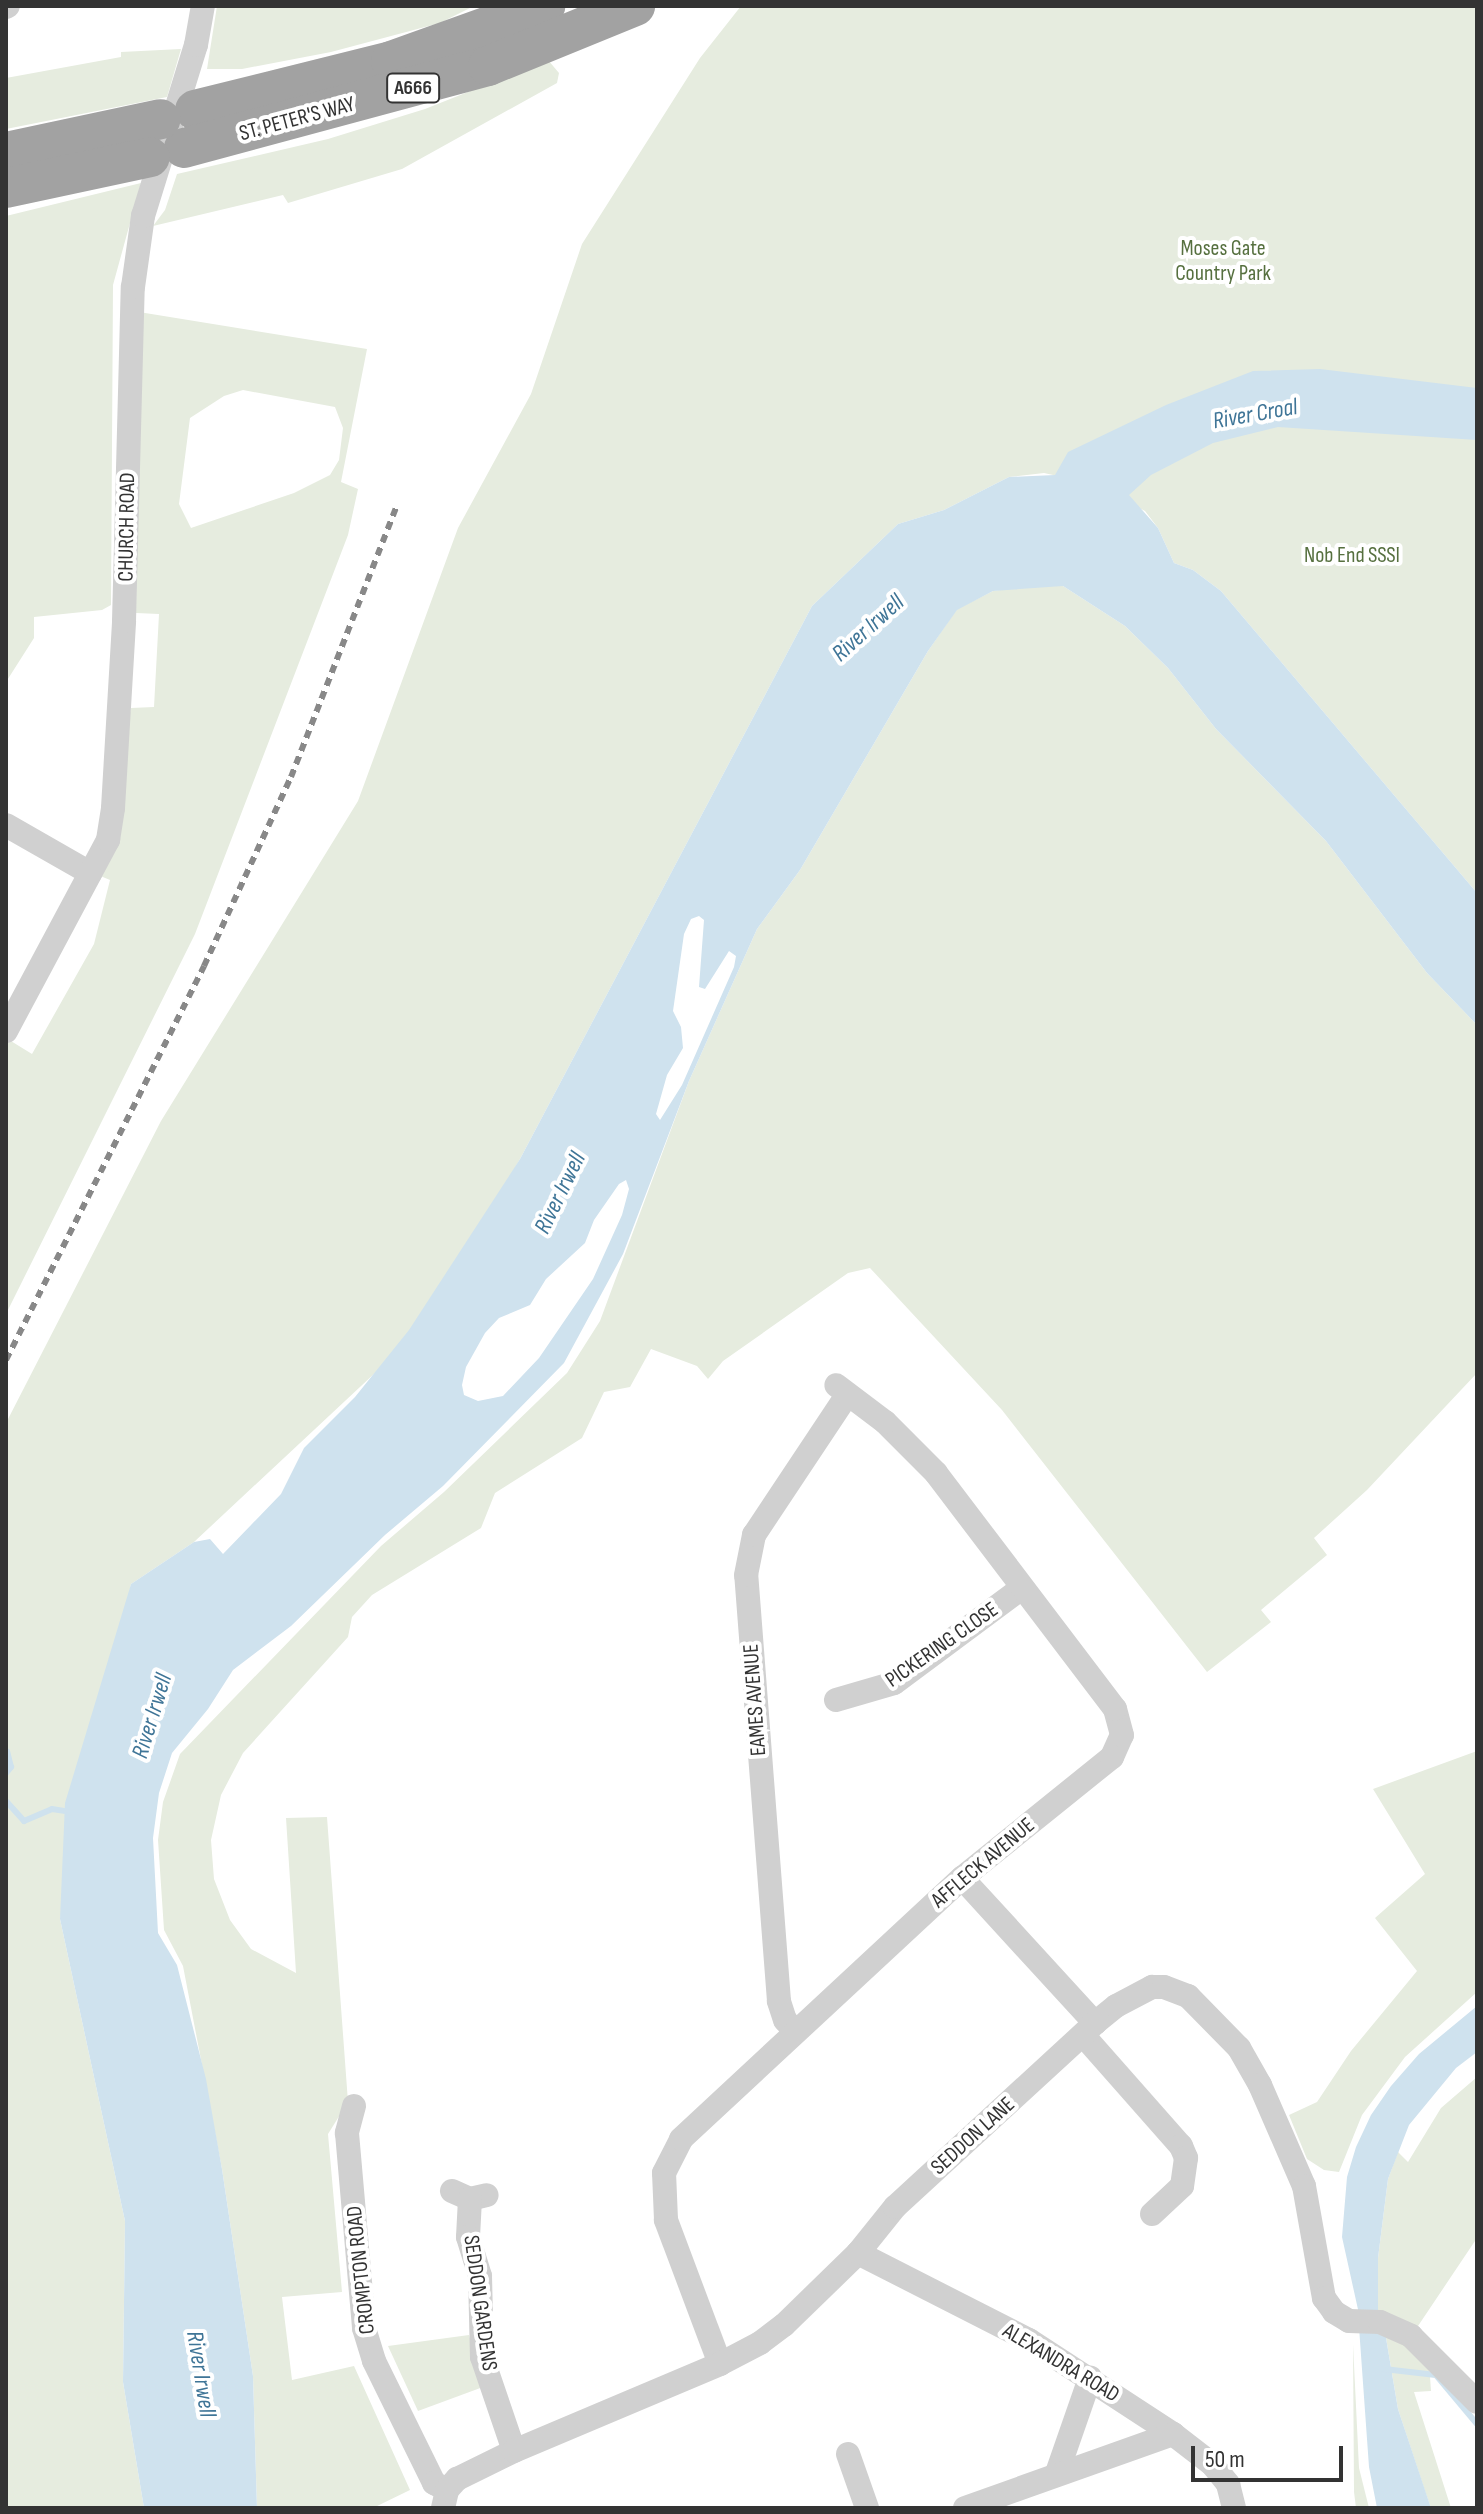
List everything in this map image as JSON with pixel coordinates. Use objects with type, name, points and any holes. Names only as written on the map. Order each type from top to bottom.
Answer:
[{"type":"highway","name":"ST. PETER'S WAY","points":[[6,188],[391,61],[545,6]]},
{"type":"highway","name":"ST. PETER'S WAY","points":[[6,152],[172,134],[488,66],[635,6]]},
{"type":"street","name":"CHURCH ROAD","points":[[6,1031],[108,840],[113,808],[124,621],[133,287],[143,216],[196,45],[203,6]]},
{"type":"street","points":[[6,825],[90,873]]},
{"type":"street","name":"AFFLECK AVENUE","points":[[720,2364],[666,2220],[664,2173],[681,2139],[794,2030],[962,1878],[1112,1757],[1122,1735],[1115,1709],[921,1456],[885,1422],[841,1390]]},
{"type":"street","name":"EAMES AVENUE","points":[[794,2030],[785,2020],[779,2001],[746,1575],[754,1535],[841,1390]]},
{"type":"street","name":"PICKERING CLOSE","points":[[849,1690],[894,1683],[1022,1588]]},
{"type":"street","points":[[962,1878],[1089,2029],[1181,2146],[1186,2158],[1182,2186],[1152,2214]]},
{"type":"street","name":"SEDDON LANE","points":[[445,2499],[457,2479],[514,2451],[720,2364],[784,2325],[858,2253],[895,2207],[1089,2029],[1116,2006],[1152,1987],[1164,1987],[1188,1996],[1219,2024],[1239,2048],[1282,2131],[1304,2186],[1324,2298],[1334,2312],[1349,2321],[1380,2322],[1411,2336],[1477,2402]]},
{"type":"street","name":"CROMPTON ROAD","points":[[354,2106],[347,2133],[364,2328],[374,2361],[434,2483],[445,2499]]},
{"type":"street","name":"SEDDON GARDENS","points":[[470,2195],[468,2237],[480,2276],[482,2357],[514,2451]]},
{"type":"street","name":"ALEXANDRA ROAD","points":[[858,2253],[1029,2340],[1173,2434],[1212,2464],[1228,2484],[1234,2508]]},
{"type":"street","points":[[1057,2473],[1090,2378]]},
{"type":"street","points":[[965,2508],[1173,2434]]},
{"type":"street","points":[[848,2454],[867,2508]]},
{"type":"green space","points":[[217,6],[474,6],[440,23],[331,52],[242,69],[207,69]]},
{"type":"green space","points":[[741,6],[1477,6],[1477,893],[1221,591],[1193,570],[1174,563],[1158,528],[1145,511],[1094,484],[1044,473],[1009,477],[944,510],[898,524],[812,606],[520,1159],[421,1330],[194,1542],[131,1584],[60,1919],[125,2221],[123,2382],[144,2508],[6,2508],[6,1423],[161,1121],[358,801],[458,528],[531,394],[582,244],[700,58]]},
{"type":"green space","points":[[181,49],[167,97],[6,129],[6,78],[121,57],[121,52]]},
{"type":"green space","points":[[548,60],[559,73],[557,83],[402,169],[288,203],[283,195],[153,226],[165,210],[177,174],[328,139],[425,109]]},
{"type":"green space","points":[[141,183],[113,285],[111,605],[102,610],[34,617],[34,638],[6,682],[6,216]]},
{"type":"green space","points":[[139,312],[367,349],[341,482],[358,489],[348,535],[195,934],[6,1314],[6,1038],[32,1054],[94,944],[110,880],[98,875],[131,708],[154,707],[159,614],[136,613]],"holes":[[[243,390],[335,407],[343,428],[339,460],[330,475],[294,493],[191,528],[179,504],[190,418],[224,396]]]},
{"type":"green space","points":[[1029,586],[1063,586],[1125,626],[1168,668],[1216,729],[1326,841],[1427,973],[1477,1025],[1477,1373],[1367,1490],[1314,1538],[1327,1555],[1261,1610],[1271,1622],[1207,1672],[1002,1410],[870,1268],[848,1273],[723,1361],[708,1379],[697,1366],[651,1349],[630,1387],[604,1392],[582,1438],[495,1493],[481,1528],[372,1595],[352,1617],[348,1637],[243,1753],[221,1795],[211,1840],[214,1879],[230,1920],[251,1949],[296,1973],[286,1818],[327,1817],[348,2102],[328,2134],[342,2292],[282,2297],[292,2380],[354,2366],[410,2490],[373,2508],[257,2508],[253,2376],[222,2169],[183,1966],[164,1930],[158,1840],[163,1802],[180,1754],[381,1546],[444,1492],[567,1373],[600,1321],[689,1081],[757,929],[800,870],[928,651],[957,609],[993,591]]},
{"type":"green space","points":[[1477,1751],[1477,1992],[1405,2057],[1362,2115],[1339,2172],[1324,2170],[1307,2159],[1289,2115],[1317,2102],[1351,2051],[1417,1971],[1375,1918],[1425,1874],[1373,1789]]},
{"type":"green space","points":[[1477,2077],[1477,2238],[1416,2329],[1378,2314],[1378,2258],[1388,2179],[1398,2152],[1408,2162],[1441,2108]]},
{"type":"green space","points":[[1385,2332],[1429,2362],[1431,2391],[1414,2392],[1451,2508],[1431,2508],[1398,2409]]},
{"type":"green space","points":[[469,2335],[483,2387],[418,2411],[388,2346]]},
{"type":"green space","points":[[1353,2344],[1359,2468],[1369,2508],[1356,2508],[1354,2492]]},
{"type":"water","points":[[1320,369],[1477,388],[1477,440],[1278,427],[1213,443],[1151,475],[1129,495],[1158,528],[1174,563],[1193,570],[1221,591],[1477,893],[1477,1025],[1427,973],[1326,841],[1216,729],[1168,668],[1125,626],[1063,586],[993,591],[957,610],[928,651],[800,870],[757,929],[689,1081],[623,1254],[564,1363],[443,1486],[385,1535],[291,1626],[233,1670],[208,1709],[172,1753],[159,1793],[153,1838],[158,1933],[177,1965],[206,2079],[222,2169],[253,2376],[257,2508],[144,2508],[123,2382],[125,2221],[60,1919],[65,1803],[131,1584],[194,1542],[210,1539],[223,1554],[281,1494],[304,1448],[355,1397],[409,1330],[520,1159],[812,606],[898,524],[944,510],[1009,477],[1055,475],[1068,452],[1166,405],[1253,371]],"holes":[[[699,916],[704,920],[699,987],[705,989],[729,951],[736,956],[734,967],[682,1085],[660,1120],[656,1114],[667,1075],[683,1048],[681,1027],[673,1011],[684,934],[691,919]],[[626,1180],[629,1189],[622,1215],[593,1279],[539,1358],[503,1396],[478,1401],[464,1395],[462,1385],[466,1367],[485,1333],[499,1318],[530,1305],[546,1279],[585,1243],[594,1220],[619,1184]]]},
{"type":"water","points":[[1477,2006],[1477,2052],[1456,2068],[1409,2125],[1388,2179],[1378,2258],[1378,2314],[1359,2314],[1342,2237],[1347,2177],[1356,2147],[1371,2115],[1391,2086],[1419,2054]]},
{"type":"water","points":[[1359,2327],[1385,2332],[1398,2409],[1431,2508],[1377,2508],[1369,2467]]},
{"type":"waterway","points":[[6,1773],[11,1767],[7,1751]]},
{"type":"waterway","points":[[6,1801],[24,1821],[52,1809],[64,1811]]},
{"type":"waterway","points":[[1384,2369],[1436,2375],[1477,2424]]},
{"type":"railway","points":[[6,1360],[204,966],[291,777],[396,507]]},
{"type":"park label","name":"Moses Gate Country Park","points":[[1223,260]]},
{"type":"park label","name":"Nob End SSSI","points":[[1352,556]]},
{"type":"water label","name":"River Croal","points":[[1255,414]]},
{"type":"water label","name":"River Irwell","points":[[868,628]]},
{"type":"water label","name":"River Irwell","points":[[560,1193]]},
{"type":"water label","name":"River Irwell","points":[[152,1716]]},
{"type":"water label","name":"River Irwell","points":[[201,2374]]}]
